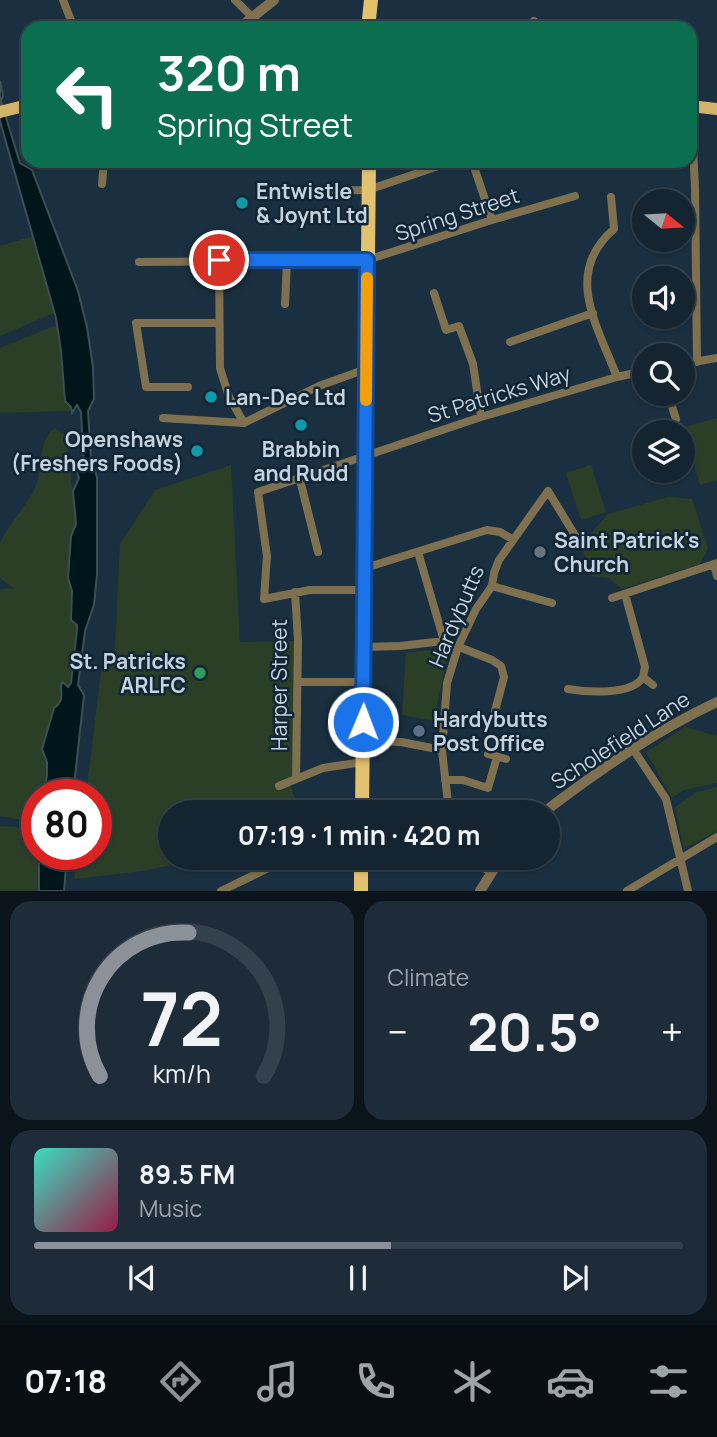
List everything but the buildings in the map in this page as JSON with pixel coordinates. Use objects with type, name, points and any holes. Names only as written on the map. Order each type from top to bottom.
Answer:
[{"type":"highway","points":[[369,21],[371,0]]},
{"type":"highway","points":[[362,800],[369,168]]},
{"type":"highway","points":[[361,870],[361,891]]},
{"type":"main road","points":[[697,107],[717,109]]},
{"type":"street","points":[[63,0],[71,21]]},
{"type":"street","points":[[234,0],[249,21]]},
{"type":"street","points":[[251,21],[274,0]]},
{"type":"street","points":[[102,184],[103,168]]},
{"type":"street","points":[[302,191],[368,190],[432,168]]},
{"type":"street","points":[[474,168],[492,220]]},
{"type":"street","points":[[694,168],[697,362],[717,358]]},
{"type":"street","name":"Spring Street","points":[[139,262],[367,260],[575,196]]},
{"type":"street","points":[[611,197],[614,229],[605,237],[589,261],[586,285],[593,313],[617,377]]},
{"type":"street","points":[[219,260],[220,368],[229,397],[244,423]]},
{"type":"street","points":[[285,304],[287,261]]},
{"type":"street","points":[[434,293],[446,330],[459,326],[473,365],[481,417]]},
{"type":"street","points":[[510,342],[593,313]]},
{"type":"street","points":[[188,387],[146,387],[136,323],[219,323]]},
{"type":"street","points":[[163,418],[244,423],[319,386],[366,369]]},
{"type":"street","name":"St Patricks Way","points":[[295,592],[264,598],[267,556],[258,492],[481,417],[632,374]]},
{"type":"street","points":[[672,406],[676,419]]},
{"type":"street","points":[[300,480],[318,552]]},
{"type":"street","name":"Hardybutts","points":[[448,800],[442,750],[447,683],[458,647],[476,609],[492,586],[495,568],[512,539],[548,491],[581,545]]},
{"type":"street","points":[[365,568],[487,530],[500,532],[512,539]]},
{"type":"street","points":[[418,552],[444,641]]},
{"type":"street","points":[[612,598],[715,564],[717,576]]},
{"type":"street","points":[[492,586],[552,603]]},
{"type":"street","points":[[295,592],[364,590]]},
{"type":"street","name":"Harper Street","points":[[295,592],[298,682],[296,779]]},
{"type":"street","points":[[568,689],[583,696],[626,688],[643,677],[645,667],[625,594]]},
{"type":"street","points":[[364,647],[444,641],[492,660],[501,666],[504,677],[495,711]]},
{"type":"street","points":[[643,677],[653,685]]},
{"type":"street","points":[[298,682],[363,682]]},
{"type":"street","name":"Scholefield Lane","points":[[560,801],[633,749],[717,702]]},
{"type":"street","points":[[363,741],[401,742],[442,750]]},
{"type":"street","points":[[633,749],[666,799],[688,891]]},
{"type":"street","points":[[445,780],[463,780],[493,789],[497,757]]},
{"type":"street","points":[[279,786],[323,768],[363,762]]},
{"type":"street","points":[[627,891],[717,837]]},
{"type":"street","points":[[221,891],[264,870]]},
{"type":"street","points":[[480,891],[490,872],[487,870]]},
{"type":"green space","points":[[33,236],[54,313],[0,336],[0,246]]},
{"type":"green space","points":[[57,325],[65,400],[71,408],[70,411],[0,413],[0,348]]},
{"type":"green space","points":[[717,418],[717,480],[700,485],[695,467],[695,424]]},
{"type":"green space","points":[[55,428],[66,436],[76,524],[71,536],[68,578],[72,591],[71,620],[77,625],[77,629],[71,683],[68,687],[61,688],[63,696],[49,724],[42,749],[47,762],[46,779],[21,779],[21,820],[0,816],[0,590],[15,589],[0,578],[0,544],[35,488],[43,448]]},
{"type":"green space","name":"St. Patricks ARLFC","points":[[231,465],[240,642],[298,641],[296,779],[290,785],[296,800],[158,800],[158,868],[74,879],[75,870],[112,870],[112,779],[88,779],[102,664],[115,648],[120,544],[155,490]]},
{"type":"green space","points":[[591,465],[606,512],[581,520],[566,473]]},
{"type":"green space","points":[[668,497],[692,499],[708,548],[700,564],[622,589],[609,578],[592,576],[581,545],[608,514]]},
{"type":"green space","points":[[440,649],[448,653],[434,721],[402,715],[406,653]]},
{"type":"green space","points":[[685,727],[717,736],[717,783],[684,790],[672,798],[646,752]]},
{"type":"green space","points":[[717,787],[717,831],[684,849],[675,807],[697,792]]},
{"type":"green space","points":[[0,826],[16,827],[21,829],[21,870],[38,870],[39,891],[0,891]]},
{"type":"shaded area","points":[[0,81],[3,95],[1,101],[21,168],[32,170],[78,291],[93,367],[94,399],[88,411],[91,460],[97,477],[97,574],[94,605],[85,631],[78,685],[84,695],[75,779],[46,779],[47,762],[42,749],[54,708],[61,700],[61,685],[63,682],[68,687],[71,683],[77,625],[71,620],[72,591],[68,578],[71,536],[76,524],[73,491],[79,478],[76,470],[84,469],[81,412],[77,405],[72,413],[71,407],[65,401],[56,318],[0,121]]},
{"type":"shaded area","points":[[39,870],[66,870],[64,891],[39,891]]},
{"type":"slow traffic","points":[[366,400],[367,278]]},
{"type":"place","name":"Entwistle & Joynt Ltd","points":[[242,203]]},
{"type":"place","name":"Lan-Dec Ltd","points":[[211,397]]},
{"type":"place","name":"Brabbin and Rudd","points":[[301,425]]},
{"type":"place","name":"Openshaws (Freshers Foods)","points":[[197,451]]},
{"type":"place","name":"Saint Patrick's Church","points":[[540,552]]},
{"type":"place","name":"St. Patricks ARLFC","points":[[200,673]]},
{"type":"place","name":"Hardybutts Post Office","points":[[419,731]]},
{"type":"route","points":[[219,260],[367,260],[363,722]]}]
